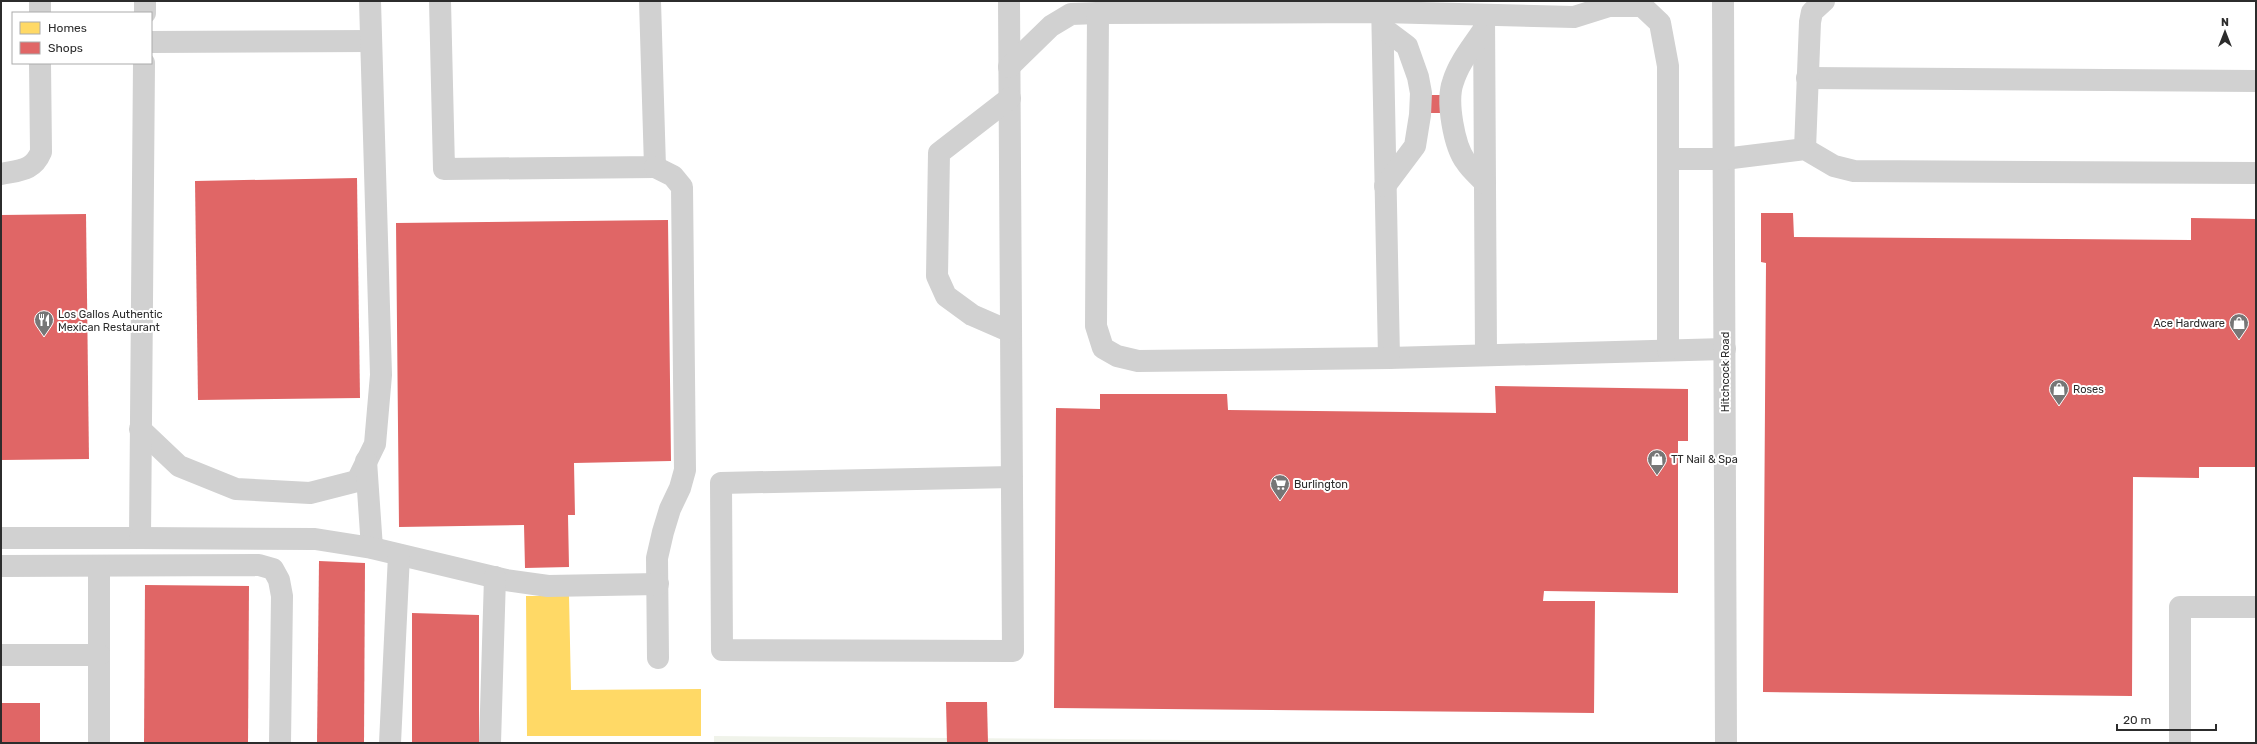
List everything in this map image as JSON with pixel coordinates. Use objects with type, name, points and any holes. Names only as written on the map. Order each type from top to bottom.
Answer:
[{"type":"street","points":[[40,1],[40,12]]},
{"type":"street","points":[[145,1],[145,12]]},
{"type":"street","points":[[140,429],[179,466],[236,489],[310,493],[356,481],[375,444],[381,375],[370,1]]},
{"type":"street","points":[[440,1],[444,168],[655,167],[673,176],[682,187],[684,462],[680,488],[670,508],[662,532],[657,558],[658,658]]},
{"type":"street","points":[[650,1],[655,167]]},
{"type":"street","points":[[1009,1],[1012,477],[1012,651],[722,650],[721,483],[1012,477]]},
{"type":"street","name":"Hitchcock Road","points":[[1724,1],[1726,743]]},
{"type":"street","points":[[1804,149],[1811,17],[1812,12],[1824,1]]},
{"type":"street","points":[[1009,67],[1051,26],[1071,14],[1382,14],[1484,22],[1574,17],[1609,6],[1642,6],[1660,23],[1668,66],[1668,350]]},
{"type":"street","points":[[1098,13],[1096,326],[1103,348],[1117,356],[1138,361],[1389,358],[1725,349]]},
{"type":"street","points":[[1382,14],[1389,358]]},
{"type":"street","points":[[1382,14],[1407,46],[1418,77],[1420,93],[1420,115],[1415,146],[1385,186]]},
{"type":"street","points":[[1484,22],[1486,355]]},
{"type":"street","points":[[1484,22],[1460,65],[1452,83],[1450,101],[1457,143],[1465,162],[1485,183]]},
{"type":"street","points":[[152,42],[371,41]]},
{"type":"street","points":[[1,174],[26,169],[36,163],[41,152],[40,64]]},
{"type":"street","points":[[140,538],[144,64]]},
{"type":"street","points":[[1807,78],[2256,81]]},
{"type":"street","points":[[1010,98],[939,153],[937,276],[946,296],[972,315],[1011,332]]},
{"type":"street","points":[[1668,159],[1724,159],[1804,149],[1834,166],[1854,171],[2256,173]]},
{"type":"street","points":[[366,461],[372,548]]},
{"type":"street","points":[[1,538],[316,539],[372,548],[495,577],[548,586],[658,584]]},
{"type":"street","points":[[390,743],[399,554]]},
{"type":"street","points":[[1,566],[260,566],[273,569],[279,580],[282,596],[280,743]]},
{"type":"street","points":[[99,566],[99,743]]},
{"type":"street","points":[[490,743],[495,577]]},
{"type":"street","points":[[2180,743],[2180,607],[2256,608]]},
{"type":"street","points":[[1,655],[99,655]]},
{"type":"shaded area","points":[[714,736],[1529,743],[714,743]]},
{"type":"building: Homes","points":[[526,596],[569,596],[571,690],[701,689],[701,736],[527,736]]},
{"type":"building: Shops","points":[[1428,95],[1445,95],[1445,113],[1428,113]]},
{"type":"building: Shops","points":[[357,178],[360,398],[198,400],[195,181]]},
{"type":"building: Shops","points":[[1761,213],[1793,213],[1794,237],[2191,240],[2191,218],[2256,219],[2256,467],[2199,467],[2199,478],[2133,477],[2132,696],[1763,692],[1766,263],[1761,262]]},
{"type":"building: Shops","name":"Los Gallos Authentic Mexican Restaurant","points":[[86,214],[89,459],[1,460],[1,215]]},
{"type":"building: Shops","points":[[668,220],[671,461],[574,463],[575,515],[568,515],[569,567],[525,568],[524,525],[399,527],[396,223]]},
{"type":"building: Shops","name":"Burlington","points":[[1495,386],[1688,389],[1688,441],[1678,441],[1678,593],[1544,591],[1543,601],[1595,601],[1594,713],[1054,708],[1056,408],[1100,409],[1100,394],[1227,394],[1228,410],[1496,413]]},
{"type":"building: Shops","points":[[319,561],[365,563],[364,743],[317,743]]},
{"type":"building: Shops","points":[[145,585],[249,586],[248,743],[144,743]]},
{"type":"building: Shops","points":[[412,613],[479,615],[479,743],[412,743]]},
{"type":"building: Shops","points":[[946,702],[987,702],[988,743],[947,743]]},
{"type":"building: Shops","points":[[1,703],[40,703],[40,743],[1,743]]},
{"type":"place","name":"Los Gallos Authentic Mexican Restaurant","points":[[44,337]]},
{"type":"place","name":"Ace Hardware","points":[[2239,340]]},
{"type":"place","name":"Roses","points":[[2059,406]]},
{"type":"place","name":"TT Nail & Spa","points":[[1657,476]]},
{"type":"place","name":"Burlington","points":[[1280,501]]}]
